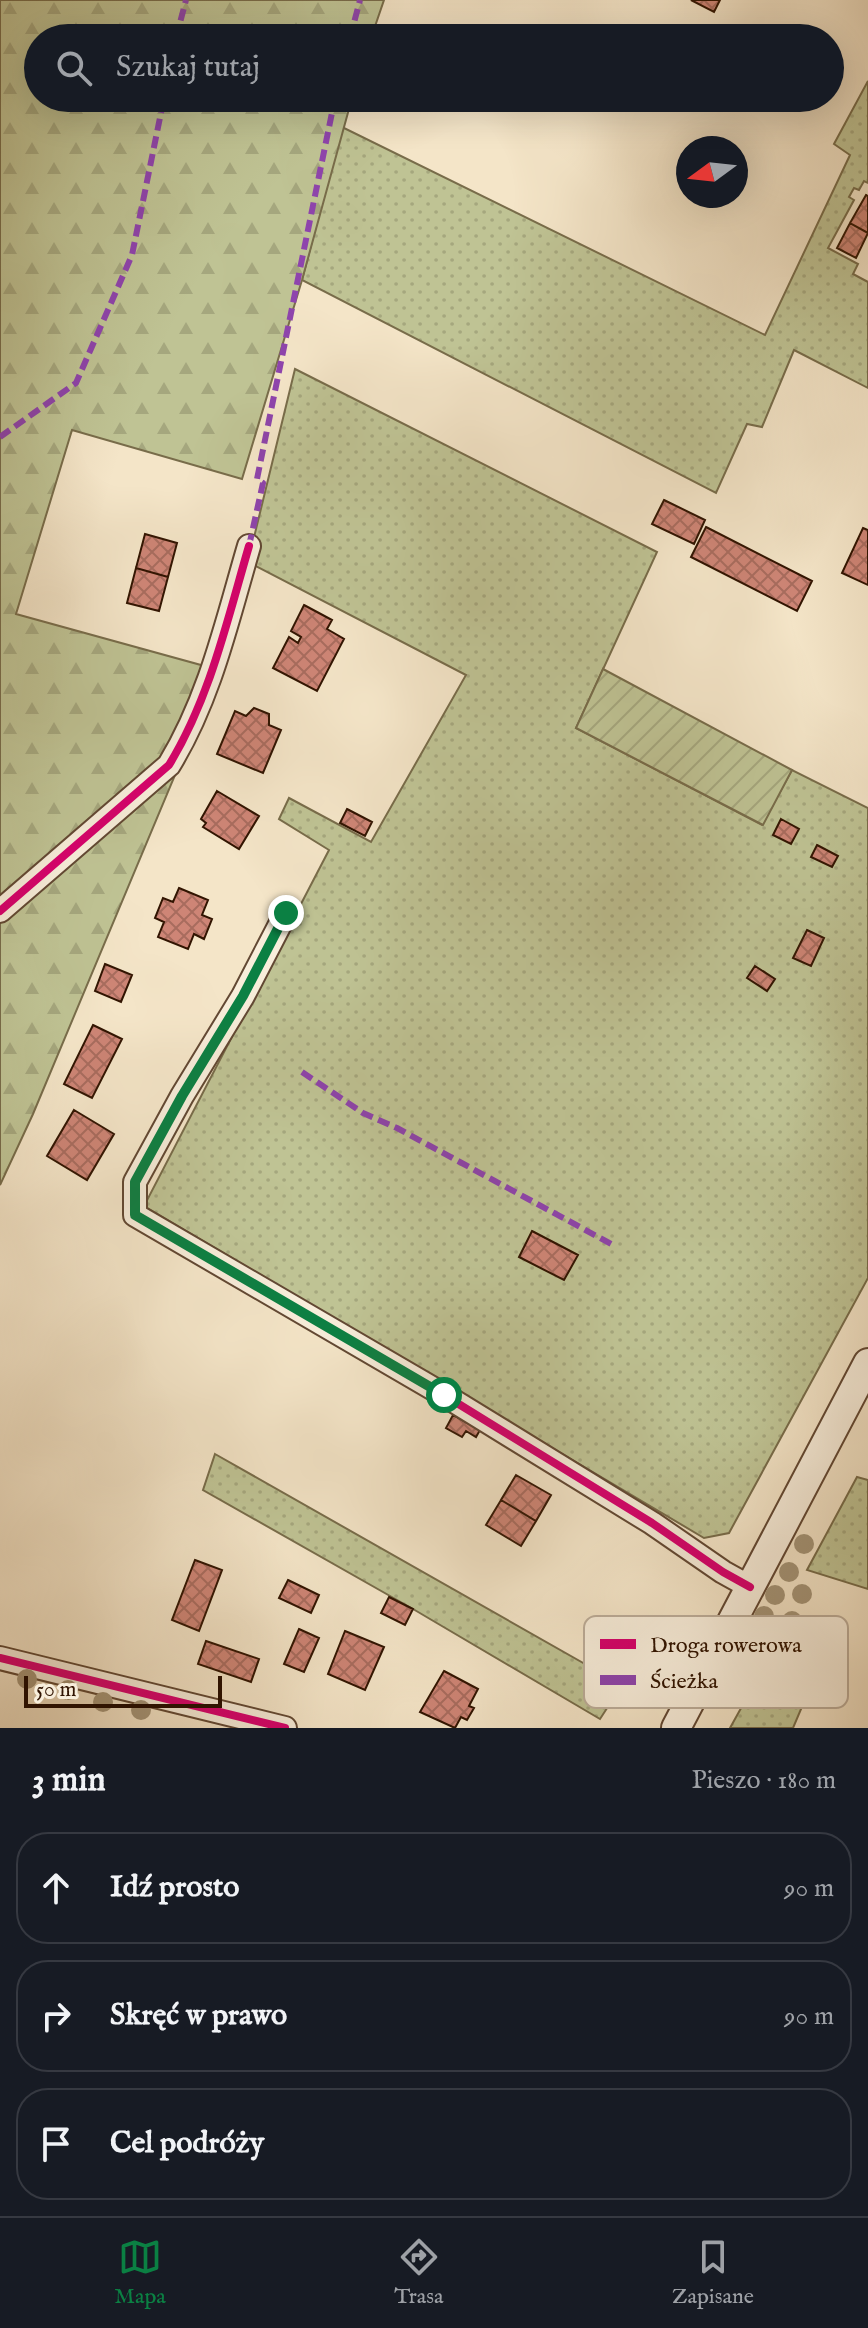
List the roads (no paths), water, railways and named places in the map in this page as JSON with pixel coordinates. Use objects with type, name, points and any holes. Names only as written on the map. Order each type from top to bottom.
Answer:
[{"type":"street","points":[[0,911],[169,765],[188,733],[208,687],[249,546]]},
{"type":"street","points":[[286,913],[243,996],[182,1096],[135,1182],[135,1215],[444,1395],[750,1587]]},
{"type":"street","points":[[735,1616],[868,1363]]},
{"type":"street","points":[[0,1658],[285,1728]]},
{"type":"street","points":[[676,1728],[686,1708]]}]
